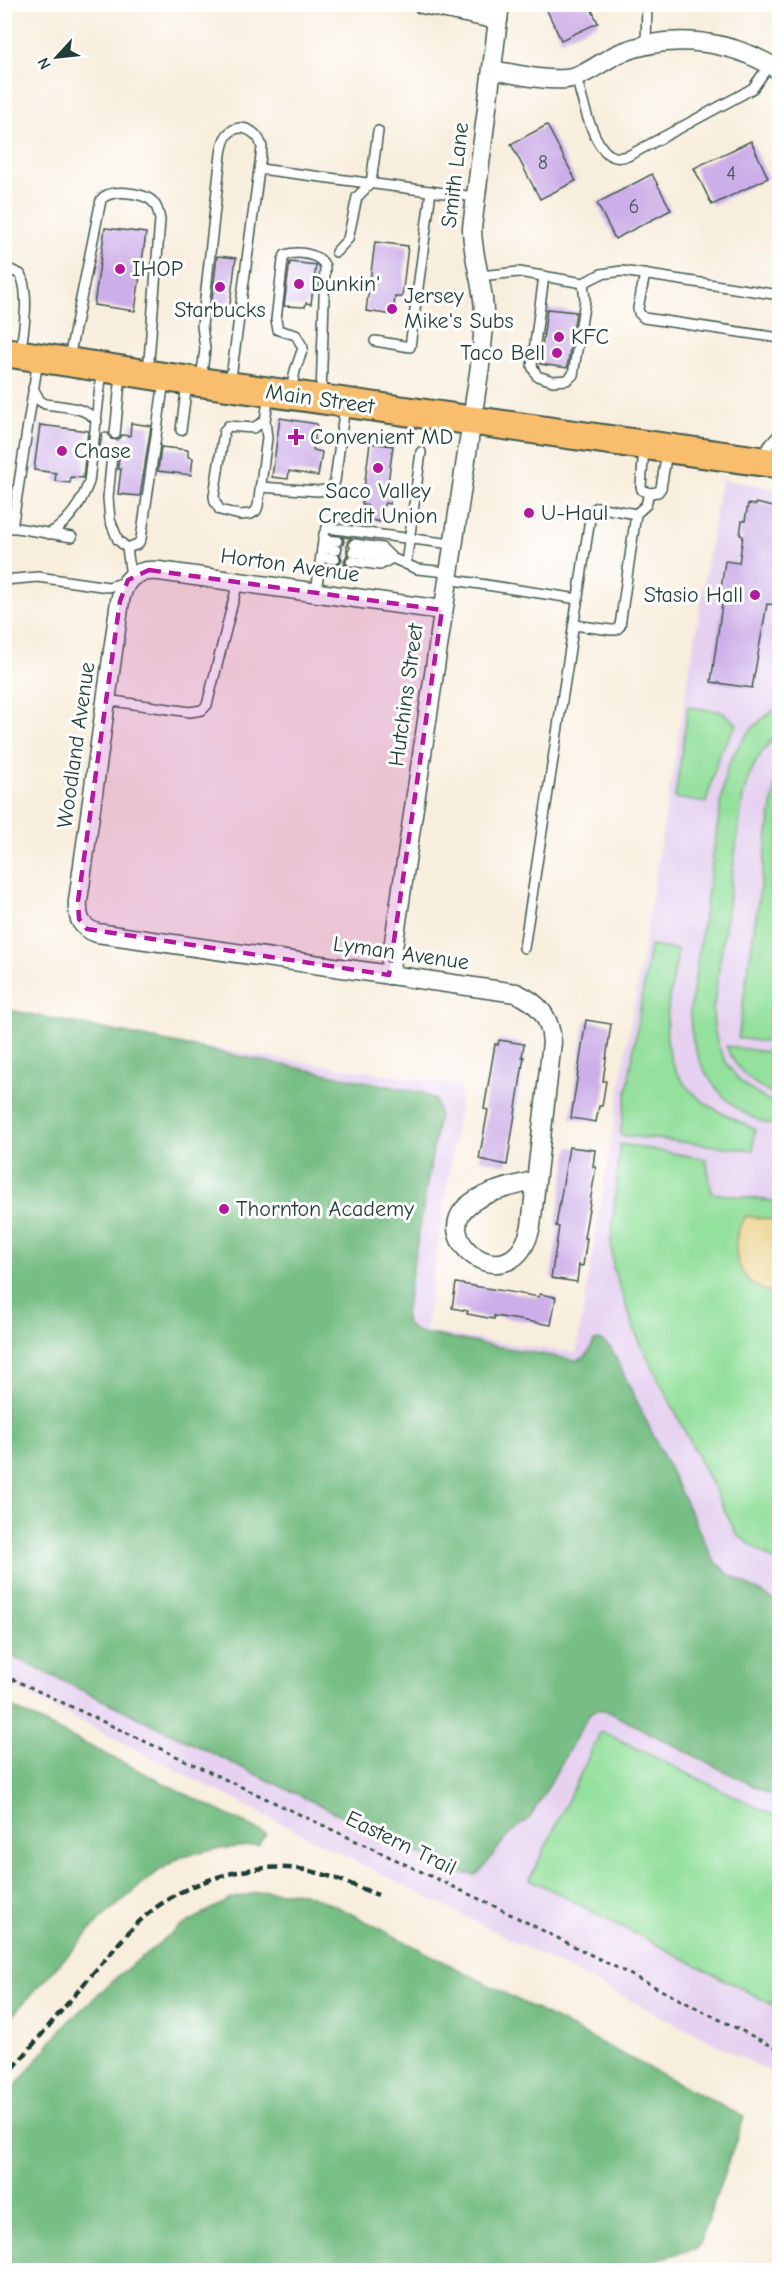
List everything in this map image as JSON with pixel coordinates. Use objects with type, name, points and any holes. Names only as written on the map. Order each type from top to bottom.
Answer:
[{"type":"main road","name":"Main Street","points":[[21,354],[154,376],[771,463]]},
{"type":"street","points":[[422,4],[499,12]]},
{"type":"street","name":"Smith Lane","points":[[471,421],[484,323],[484,301],[472,242],[475,197],[499,12]]},
{"type":"street","points":[[493,70],[568,79],[608,58],[646,45],[690,41],[723,45],[755,57],[775,68]]},
{"type":"street","name":"Hutchins Street","points":[[389,975],[471,421]]},
{"type":"street","name":"Horton Avenue","points":[[129,579],[149,570],[442,610]]},
{"type":"street","name":"Woodland Avenue","points":[[81,924],[78,915],[78,901],[120,601],[129,579]]},
{"type":"street","name":"Lyman Avenue","points":[[81,924],[92,931],[105,934],[516,993],[531,1001],[543,1012],[550,1026],[552,1042],[531,1226],[521,1250],[509,1260],[496,1264],[480,1260],[469,1254],[463,1246],[457,1229],[461,1214],[466,1207],[484,1195],[536,1180]]},
{"type":"lane","points":[[643,6],[646,45]]},
{"type":"lane","points":[[576,76],[585,108],[601,145],[610,156],[618,158],[628,156],[741,95],[753,88],[775,68]]},
{"type":"lane","points":[[97,421],[154,376],[205,349],[202,326],[216,209],[215,197],[223,144],[229,133],[243,128],[259,138],[262,148],[230,387]]},
{"type":"lane","points":[[336,252],[348,239],[357,198],[371,183],[378,131]]},
{"type":"lane","points":[[260,169],[475,197]]},
{"type":"lane","points":[[375,341],[410,346],[431,191]]},
{"type":"lane","points":[[68,363],[101,200],[106,195],[115,192],[145,197],[158,208],[160,220],[154,376],[141,539],[138,544],[127,548]]},
{"type":"lane","points":[[260,487],[318,491],[330,489],[336,481],[342,432],[333,401],[325,308],[325,266],[320,258],[314,256],[292,253],[285,255],[283,260],[276,320],[278,330],[296,335],[303,348],[295,371],[265,422],[253,428],[228,426],[222,438],[215,502],[220,510],[226,513],[251,514],[258,506],[260,487],[267,438],[265,422]]},
{"type":"lane","points":[[4,267],[20,274],[25,285],[21,354],[40,401],[45,404],[80,409],[92,414],[97,421],[90,476],[85,495],[70,518],[49,534]]},
{"type":"lane","points":[[479,276],[508,272],[583,283],[601,274],[622,271],[780,295]]},
{"type":"lane","points":[[645,274],[638,308],[644,318],[780,338]]},
{"type":"lane","points":[[544,276],[532,366],[537,376],[547,380],[567,380],[571,378],[575,370],[585,300],[583,283]]},
{"type":"lane","points":[[154,376],[181,430]]},
{"type":"lane","points":[[115,434],[154,376]]},
{"type":"lane","points":[[33,388],[8,527],[72,537]]},
{"type":"lane","points":[[771,463],[766,449],[780,433]]},
{"type":"lane","points":[[656,448],[661,488],[658,492],[649,493],[642,490],[641,486],[656,448]]},
{"type":"lane","points":[[406,564],[421,453]]},
{"type":"lane","points":[[4,580],[38,577],[108,587],[129,579],[127,548],[118,540],[110,520],[108,498],[112,455]]},
{"type":"lane","points":[[574,626],[616,630],[620,626],[636,514],[646,505],[649,493]]},
{"type":"lane","points":[[524,948],[591,512],[597,507],[636,514]]},
{"type":"lane","points":[[316,592],[325,530],[330,528],[452,544]]},
{"type":"lane","points":[[322,548],[336,550],[322,548]]},
{"type":"lane","points":[[392,558],[380,565],[352,552],[382,548],[392,558],[417,569],[578,599]]},
{"type":"lane","points":[[106,700],[190,712],[202,710],[207,705],[237,582]]},
{"type":"path","name":"Eastern Trail","points":[[4,1675],[484,1901],[780,2050]]},
{"type":"highlighted area","points":[[149,570],[442,610],[389,975],[87,929],[79,919],[78,901],[120,601],[128,580]]},
{"type":"shaded area","name":"Thornton Academy","points":[[721,480],[779,489],[779,2076],[5,1683],[4,1017],[462,1086],[425,1332],[576,1353]]},
{"type":"green space","points":[[688,707],[723,712],[737,724],[719,754],[706,803],[675,798]]},
{"type":"green space","points":[[779,708],[779,734],[756,762],[743,797],[713,1011],[714,1027],[723,1056],[740,1080],[751,1090],[779,1104],[779,1127],[759,1121],[742,1111],[714,1085],[696,1051],[690,1011],[725,775],[734,754],[746,736],[761,720]]},
{"type":"green space","points":[[778,766],[780,766],[779,1044],[738,1038]]},
{"type":"green space","points":[[650,946],[678,950],[667,1016],[670,1055],[677,1073],[690,1090],[710,1106],[755,1129],[753,1150],[620,1135]]},
{"type":"green space","name":"Thornton Academy","points":[[4,1009],[423,1093],[435,1100],[439,1114],[405,1314],[406,1322],[412,1329],[422,1333],[574,1360],[585,1357],[594,1341],[600,1340],[611,1348],[713,1559],[727,1573],[779,1603],[779,1799],[605,1710],[595,1710],[588,1717],[530,1818],[509,1835],[476,1875],[460,1873],[5,1653]]},
{"type":"green space","points":[[726,1046],[779,1054],[779,1096],[762,1088],[747,1077],[735,1063]]},
{"type":"green space","points":[[620,1144],[706,1159],[712,1193],[779,1202],[779,1564],[737,1535],[636,1334],[613,1268],[611,1241]]},
{"type":"green space","points":[[5,1704],[266,1834],[258,1845],[208,1850],[180,1857],[154,1874],[101,1919],[5,2023]]},
{"type":"green space","points":[[601,1731],[779,1818],[779,2008],[530,1879]]},
{"type":"green space","points":[[265,1891],[304,1893],[340,1908],[744,2117],[698,2248],[618,2270],[5,2270],[5,2099],[66,2024],[118,1976],[178,1928],[230,1899]]},
{"type":"sand","points":[[746,1216],[779,1221],[779,1294],[765,1291],[754,1285],[739,1266],[736,1241],[739,1228]]},
{"type":"building","points":[[544,4],[589,4],[598,23],[561,40]]},
{"type":"building","points":[[547,125],[576,181],[540,199],[511,144]]},
{"type":"building","points":[[751,141],[768,178],[712,205],[694,168]]},
{"type":"building","points":[[652,174],[671,210],[615,239],[597,203]]},
{"type":"building","name":"IHOP","points":[[105,228],[146,233],[135,311],[94,305]]},
{"type":"building","points":[[375,242],[408,246],[402,297],[395,297],[393,315],[366,311]]},
{"type":"building","name":"Starbucks","points":[[217,256],[236,258],[228,319],[210,316]]},
{"type":"building","name":"Dunkin'","points":[[290,262],[316,265],[311,304],[306,303],[305,307],[284,306]]},
{"type":"building","name":"KFC","points":[[547,309],[576,312],[567,368],[540,364]]},
{"type":"building","name":"Convenient MD","points":[[280,418],[317,424],[313,450],[322,452],[318,476],[289,471],[288,479],[272,477]]},
{"type":"building","points":[[131,423],[151,426],[140,496],[118,494],[121,469],[118,469],[119,455],[116,450],[110,449],[105,454],[99,453],[102,433],[108,433],[111,439],[117,440],[122,435],[130,436]]},
{"type":"building","name":"Chase","points":[[40,425],[88,431],[83,478],[71,477],[70,483],[55,481],[56,473],[34,470]]},
{"type":"building","name":"Saco Valley Credit Union","points":[[370,443],[393,446],[387,490],[391,491],[390,504],[385,503],[383,507],[381,522],[366,519],[368,505],[362,504]]},
{"type":"building","points":[[161,447],[188,450],[188,457],[193,458],[191,475],[158,471]]},
{"type":"building","name":"Stasio Hall","points":[[756,503],[778,508],[780,576],[776,605],[767,604],[752,688],[711,682],[724,590],[721,590],[725,561],[739,563],[743,536],[740,535],[742,521],[745,521],[748,504],[756,505]]},
{"type":"building","points":[[342,537],[351,538],[347,542],[347,555],[344,561],[346,565],[339,564],[342,559],[340,555],[344,541]]},
{"type":"building","points":[[586,1020],[611,1024],[603,1081],[606,1081],[602,1106],[599,1106],[596,1122],[571,1118]]},
{"type":"building","points":[[499,1040],[524,1044],[522,1057],[524,1057],[507,1165],[479,1159],[488,1110],[484,1109],[495,1044],[498,1045]]},
{"type":"building","points":[[569,1147],[595,1150],[593,1167],[596,1167],[584,1238],[587,1238],[583,1266],[579,1265],[577,1282],[551,1278],[559,1227],[556,1226]]},
{"type":"building","points":[[456,1283],[539,1297],[540,1294],[556,1297],[551,1325],[494,1316],[494,1319],[467,1314],[468,1311],[452,1308]]},
{"type":"railway","points":[[4,2079],[128,1933],[164,1902],[200,1883],[220,1876],[260,1868],[299,1869],[320,1873],[378,1895]]},
{"type":"place","name":"IHOP","points":[[120,269]]},
{"type":"place","name":"Dunkin'","points":[[299,284]]},
{"type":"place","name":"Starbucks","points":[[220,287]]},
{"type":"place","name":"Jersey Mike's Subs","points":[[392,309]]},
{"type":"place","name":"KFC","points":[[559,337]]},
{"type":"place","name":"Taco Bell","points":[[557,353]]},
{"type":"place","name":"Convenient MD","points":[[296,437]]},
{"type":"place","name":"Chase","points":[[62,451]]},
{"type":"place","name":"Saco Valley Credit Union","points":[[378,468]]},
{"type":"place","name":"U-Haul","points":[[529,513]]},
{"type":"place","name":"Stasio Hall","points":[[755,595]]},
{"type":"place","name":"Thornton Academy","points":[[224,1209]]}]
